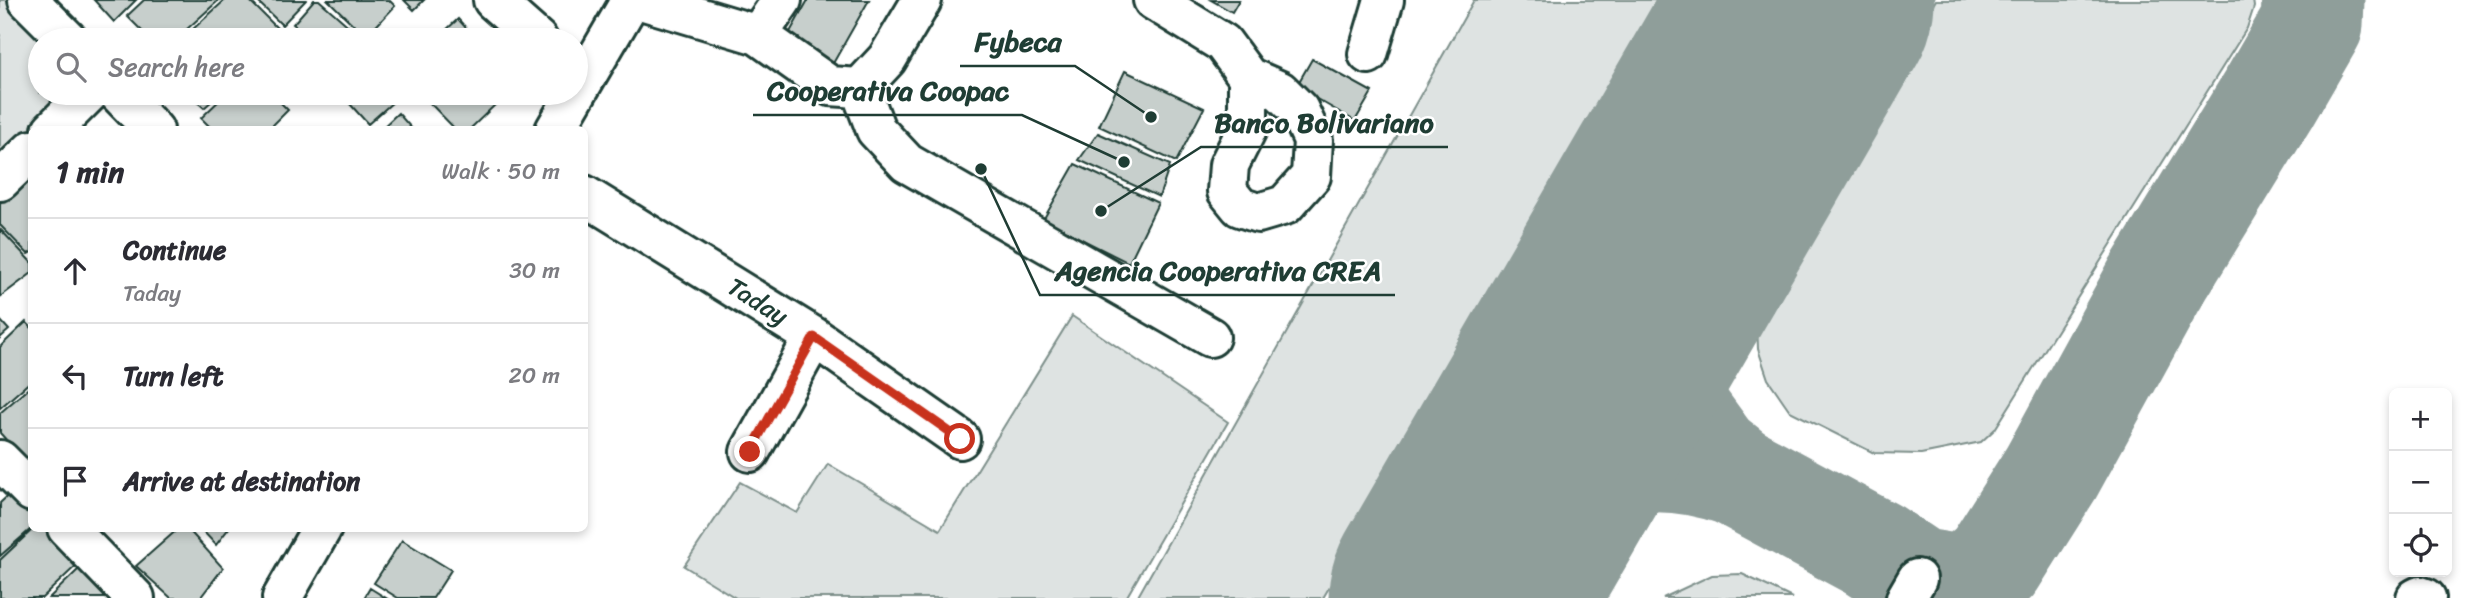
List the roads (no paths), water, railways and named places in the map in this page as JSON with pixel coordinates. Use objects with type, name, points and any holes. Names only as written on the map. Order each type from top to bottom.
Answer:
[{"type":"street","points":[[28,0],[56,28]]},
{"type":"street","points":[[493,0],[524,28]]},
{"type":"street","points":[[588,64],[631,0]]},
{"type":"street","points":[[641,0],[758,35],[830,86],[860,88]]},
{"type":"street","points":[[758,35],[782,0]]},
{"type":"street","points":[[860,88],[887,59],[922,0]]},
{"type":"street","points":[[1153,0],[1223,43],[1248,77]]},
{"type":"street","points":[[1368,54],[1384,0]]},
{"type":"street","points":[[860,88],[876,130],[907,163],[1210,337]]},
{"type":"street","points":[[56,126],[77,105]]},
{"type":"street","points":[[130,105],[150,126]]},
{"type":"street","points":[[557,126],[566,105]]},
{"type":"street","points":[[0,181],[28,154]]},
{"type":"street","name":"Taday","points":[[588,197],[814,337],[960,439]]},
{"type":"street","points":[[750,452],[814,337]]},
{"type":"street","points":[[0,460],[28,488]]},
{"type":"street","points":[[71,532],[135,598]]},
{"type":"street","points":[[282,598],[320,532]]},
{"type":"place","name":"Fybeca","points":[[1151,117]]},
{"type":"place","name":"Cooperativa Coopac","points":[[1124,162]]},
{"type":"place","name":"Agencia Cooperativa CREA","points":[[981,169]]},
{"type":"place","name":"Banco Bolivariano","points":[[1101,211]]}]
